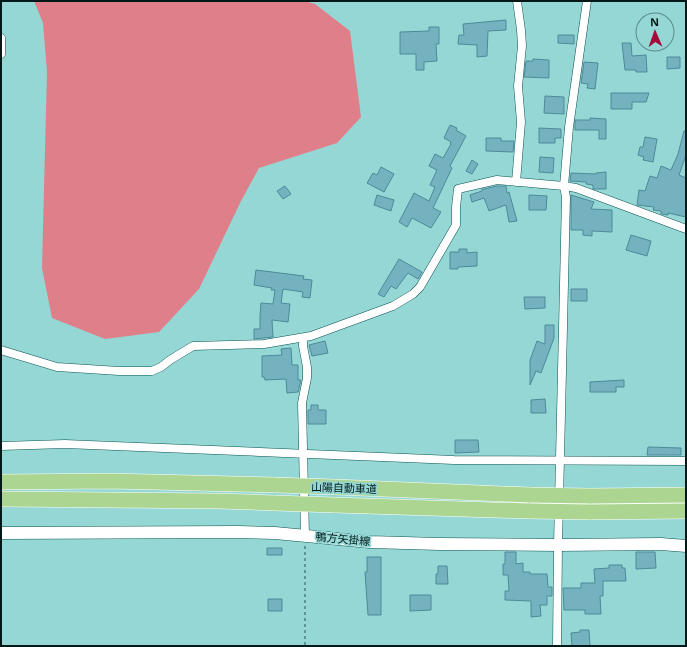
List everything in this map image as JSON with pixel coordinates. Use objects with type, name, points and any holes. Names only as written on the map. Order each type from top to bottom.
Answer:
[{"type":"highway","name":"山陽自動車道","points":[[2,482],[111,481],[275,485],[530,495],[686,495]]},
{"type":"highway","name":"山陽自動車道","points":[[2,499],[219,501],[334,506],[530,511],[686,511]]},
{"type":"main road","name":"鴨方矢掛線","points":[[1,533],[206,531],[268,533],[370,542],[558,545],[661,544],[686,546]]},
{"type":"street","points":[[516,182],[521,122],[518,86],[522,46],[522,30],[517,1]]},
{"type":"street","points":[[558,646],[558,545],[566,197],[564,186],[569,127],[587,1]]},
{"type":"street","points":[[1,38],[1,54]]},
{"type":"street","points":[[1,350],[57,367],[119,371],[152,371],[161,368],[170,360],[193,346],[264,344],[303,338],[393,306],[413,294],[420,287],[456,225],[458,189],[497,180],[576,188],[686,228]]},
{"type":"street","points":[[303,338],[302,346],[307,373],[302,403],[305,536]]},
{"type":"street","points":[[1,446],[65,444],[454,460],[560,462],[686,461]]},
{"type":"path","points":[[305,536],[305,646]]},
{"type":"shaded area","points":[[34,1],[304,1],[315,4],[350,31],[361,117],[337,143],[259,168],[241,201],[199,289],[159,332],[105,339],[52,318],[42,268],[47,71],[43,23]]},
{"type":"building","points":[[506,20],[506,30],[488,31],[487,56],[477,57],[477,45],[458,44],[459,35],[464,35],[463,24]]},
{"type":"building","points":[[429,27],[439,27],[439,44],[436,44],[437,61],[424,62],[424,70],[416,70],[416,54],[400,54],[400,32],[429,31]]},
{"type":"building","points":[[558,35],[574,35],[574,44],[558,43]]},
{"type":"building","points":[[622,43],[631,43],[632,56],[646,55],[647,72],[625,70]]},
{"type":"building","points":[[667,57],[680,57],[680,68],[667,69]]},
{"type":"building","points":[[533,59],[549,60],[549,78],[524,77],[526,61],[533,61]]},
{"type":"building","points":[[584,62],[598,63],[595,89],[587,88],[588,84],[581,83]]},
{"type":"building","points":[[611,93],[649,93],[646,102],[632,102],[632,109],[611,109]]},
{"type":"building","points":[[545,96],[564,97],[564,114],[544,113]]},
{"type":"building","points":[[590,118],[606,119],[606,139],[599,139],[599,130],[575,130],[575,120],[590,120]]},
{"type":"building","points":[[450,125],[457,128],[456,130],[466,136],[450,166],[452,168],[433,208],[441,212],[431,228],[412,218],[407,227],[399,222],[414,193],[429,201],[435,187],[430,185],[437,170],[429,166],[435,154],[443,158],[451,144],[451,142],[444,138]]},
{"type":"building","points":[[539,128],[561,129],[561,138],[555,138],[555,143],[539,143]]},
{"type":"building","points":[[684,131],[686,131],[686,155],[679,175],[686,178],[686,217],[668,213],[668,215],[661,214],[661,211],[653,210],[654,207],[637,205],[639,190],[645,191],[650,176],[657,178],[661,166],[671,170],[678,154]]},
{"type":"building","points":[[645,137],[657,139],[653,162],[643,160],[644,157],[638,155],[640,147],[643,147]]},
{"type":"building","points":[[486,138],[501,138],[501,141],[514,141],[513,152],[486,151]]},
{"type":"building","points":[[540,157],[554,158],[553,173],[539,172]]},
{"type":"building","points":[[472,160],[478,164],[472,174],[466,171]]},
{"type":"building","points":[[381,167],[394,174],[384,192],[367,183],[373,173],[377,175]]},
{"type":"building","points":[[606,172],[606,189],[593,189],[593,185],[586,184],[586,182],[570,181],[571,173],[596,174]]},
{"type":"building","points":[[285,186],[291,194],[283,199],[277,191]]},
{"type":"building","points":[[506,186],[517,221],[509,222],[506,205],[489,211],[484,198],[472,202],[470,195],[482,191],[482,189]]},
{"type":"building","points":[[377,195],[394,200],[391,211],[374,205]]},
{"type":"building","points":[[529,195],[547,196],[546,210],[529,210]]},
{"type":"building","points":[[571,195],[594,202],[591,209],[612,210],[612,232],[592,231],[592,236],[583,235],[583,230],[571,230]]},
{"type":"building","points":[[631,235],[651,241],[647,256],[626,250]]},
{"type":"building","points":[[459,249],[467,249],[467,253],[477,252],[477,266],[450,269],[450,252],[459,252]]},
{"type":"building","points":[[399,259],[422,272],[418,279],[408,273],[396,289],[391,286],[384,297],[378,294]]},
{"type":"building","points":[[256,270],[304,276],[303,279],[312,280],[310,298],[302,297],[303,292],[283,289],[281,303],[290,304],[288,322],[272,320],[273,337],[254,339],[254,329],[260,329],[261,303],[273,304],[275,290],[271,290],[272,288],[254,285]]},
{"type":"building","points":[[571,289],[587,289],[587,301],[571,301]]},
{"type":"building","points":[[524,297],[545,297],[545,308],[525,309]]},
{"type":"building","points":[[545,325],[554,325],[554,338],[541,373],[536,371],[530,385],[530,360],[537,341],[545,344]]},
{"type":"building","points":[[325,341],[328,353],[312,356],[309,345]]},
{"type":"building","points":[[291,348],[292,365],[298,365],[298,380],[301,380],[298,392],[287,393],[286,379],[265,380],[264,377],[262,377],[262,356],[282,355],[281,349]]},
{"type":"building","points":[[624,380],[624,387],[616,387],[616,392],[590,392],[590,382]]},
{"type":"building","points":[[545,399],[546,413],[531,413],[531,400]]},
{"type":"building","points":[[311,405],[318,405],[318,410],[326,410],[326,424],[308,424],[308,410],[311,410]]},
{"type":"building","points":[[455,440],[478,440],[479,452],[455,453]]},
{"type":"building","points":[[648,447],[681,448],[681,455],[647,455]]},
{"type":"building","points":[[267,548],[282,548],[282,555],[267,555]]},
{"type":"building","points":[[505,552],[516,552],[516,564],[523,563],[523,572],[530,572],[530,574],[547,574],[548,587],[552,587],[552,596],[547,596],[547,605],[540,605],[541,616],[531,617],[531,601],[505,600],[505,591],[509,591],[508,575],[503,575]]},
{"type":"building","points":[[636,552],[655,552],[656,568],[636,569]]},
{"type":"building","points":[[367,557],[381,557],[381,615],[368,615],[365,572],[367,572]]},
{"type":"building","points":[[609,565],[622,565],[622,568],[625,568],[626,581],[603,581],[603,596],[600,596],[601,614],[585,614],[585,610],[564,610],[563,588],[581,588],[581,583],[595,583],[594,569],[609,568]]},
{"type":"building","points":[[438,566],[447,566],[448,584],[436,584]]},
{"type":"building","points":[[410,595],[431,595],[431,610],[410,611]]},
{"type":"building","points":[[268,599],[282,599],[282,611],[268,611]]},
{"type":"building","points":[[580,630],[589,630],[590,646],[572,646],[571,633],[580,632]]}]
